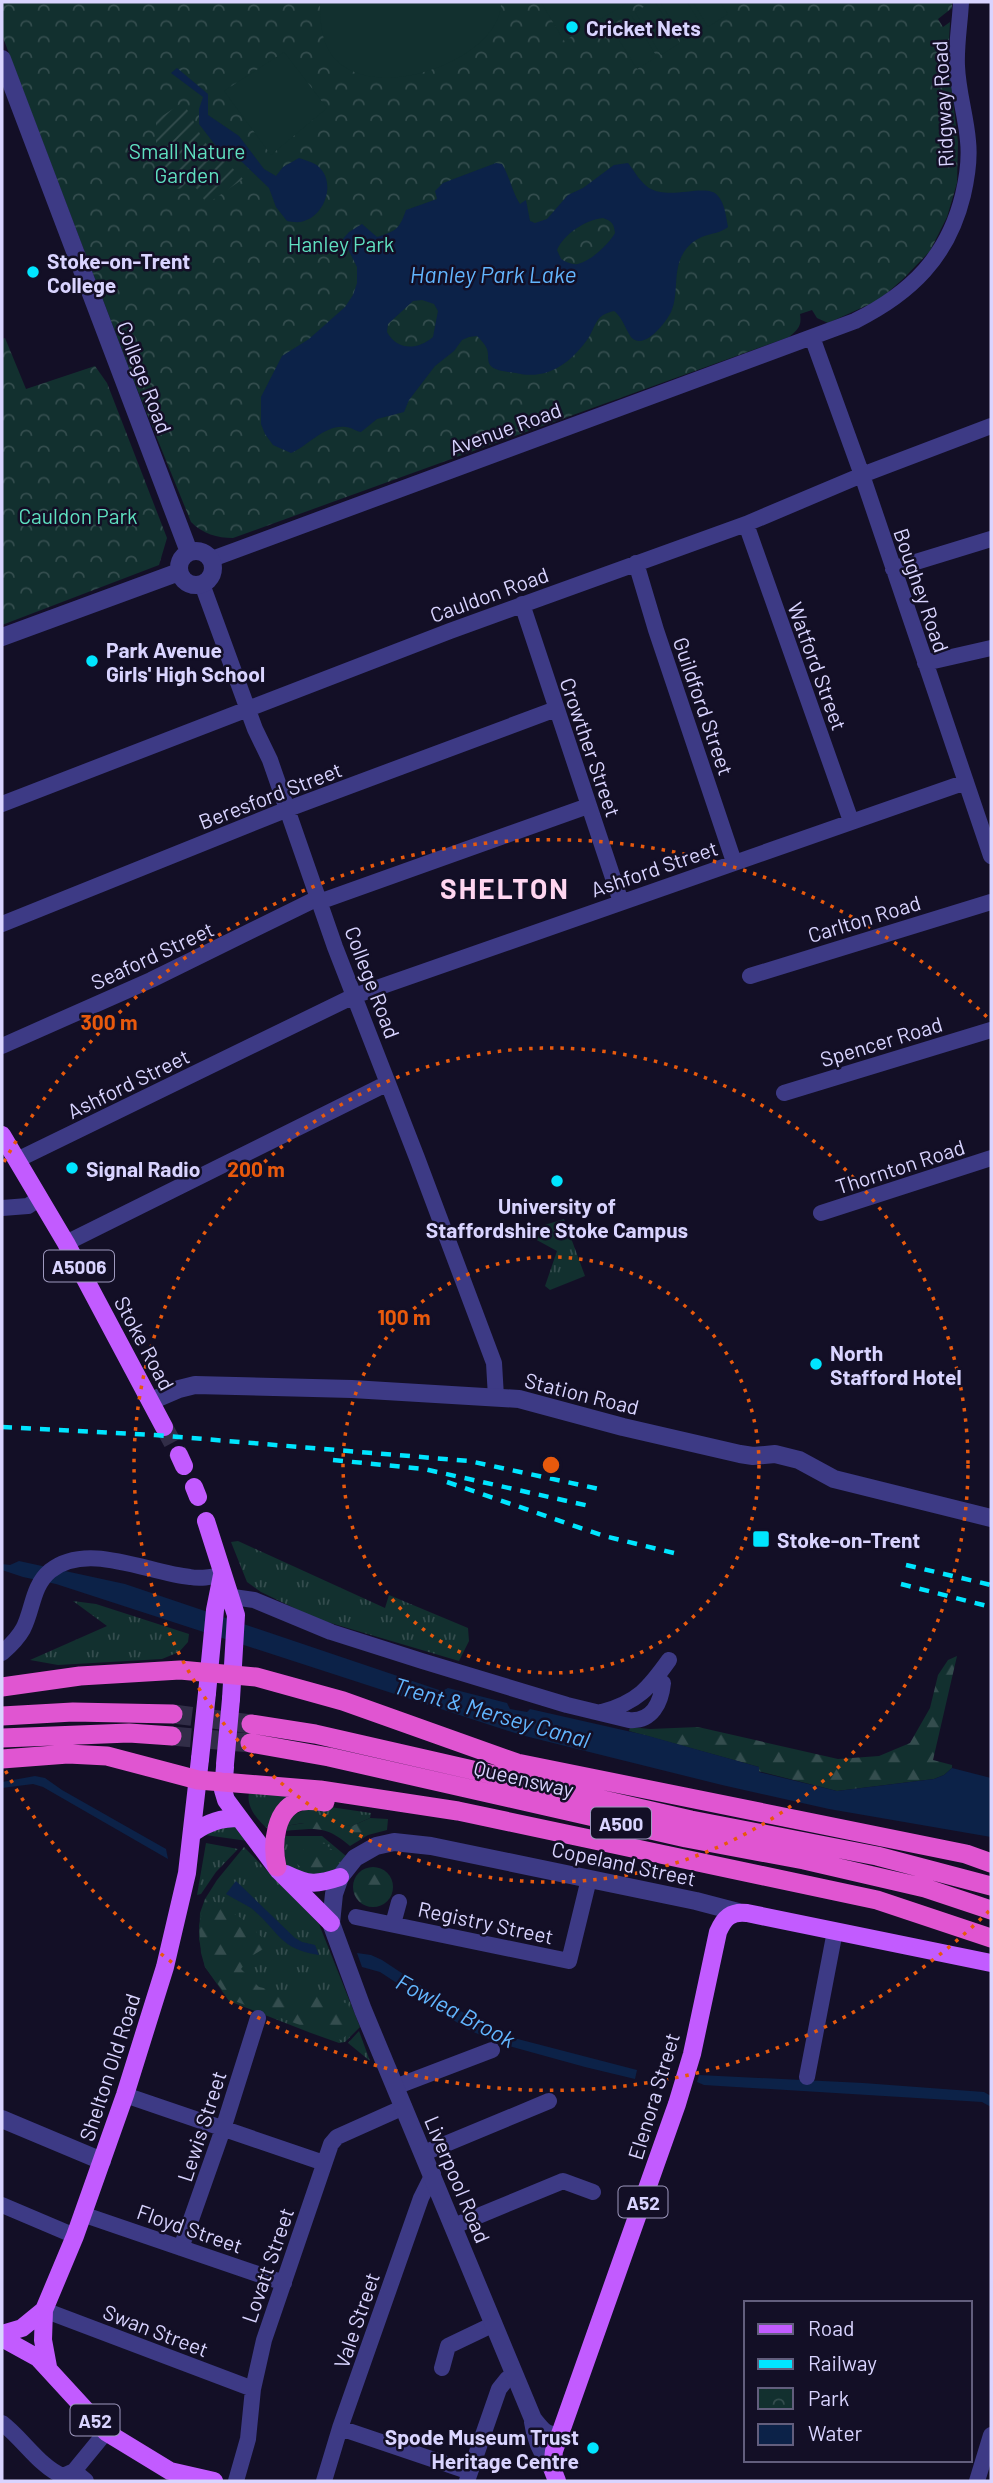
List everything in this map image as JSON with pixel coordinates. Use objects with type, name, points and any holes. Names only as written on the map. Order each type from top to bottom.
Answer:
[{"type":"highway","points":[[2,1687],[80,1676],[180,1670],[211,1673],[233,1666],[256,1677],[342,1701],[517,1763],[940,1849],[991,1863]]},
{"type":"highway","points":[[2,1716],[73,1712],[173,1714]]},
{"type":"highway","name":"Queensway","points":[[251,1724],[315,1734],[691,1820],[877,1856],[991,1886]]},
{"type":"highway","points":[[2,1738],[129,1733],[172,1737]]},
{"type":"highway","name":"Queensway","points":[[250,1744],[329,1757],[687,1838],[804,1860],[925,1888],[991,1912]]},
{"type":"highway","points":[[2,1759],[68,1754],[107,1756],[198,1780],[224,1773],[416,1804],[877,1900],[991,1938]]},
{"type":"highway","points":[[278,1869],[273,1853],[278,1824],[296,1803],[416,1804]]},
{"type":"main road","name":"Stoke Road","points":[[2,1135],[66,1243],[164,1427]]},
{"type":"main road","points":[[206,1521],[222,1575],[221,1600],[236,1615],[224,1773],[226,1800],[278,1869],[331,1923]]},
{"type":"main road","name":"Shelton Old Road","points":[[48,2367],[43,2340],[44,2310],[75,2236],[125,2095],[165,1967],[187,1873],[194,1832],[207,1693],[221,1600]]},
{"type":"main road","points":[[194,1832],[207,1823],[222,1818],[239,1818]]},
{"type":"main road","points":[[278,1869],[305,1883],[319,1884],[340,1877]]},
{"type":"main road","points":[[718,1932],[729,1916],[738,1912]]},
{"type":"main road","name":"Copeland Street","points":[[738,1912],[991,1963]]},
{"type":"main road","name":"Elenora Street","points":[[555,2475],[554,2451],[677,2104],[692,2054],[718,1932]]},
{"type":"main road","name":"A52","points":[[2,2336],[22,2328],[44,2310]]},
{"type":"main road","name":"A52","points":[[2,2336],[48,2367],[106,2432],[173,2476],[214,2481]]},
{"type":"street","name":"Ridgway Road","points":[[812,337],[880,309],[913,283],[941,251],[957,220],[966,180],[968,143],[957,67],[961,2]]},
{"type":"street","name":"College Road","points":[[2,59],[188,552]]},
{"type":"street","name":"Boughey Road","points":[[812,337],[862,475],[991,856]]},
{"type":"street","name":"Avenue Road","points":[[212,559],[812,337]]},
{"type":"street","name":"Cauldon Road","points":[[2,804],[522,604],[746,524],[862,475],[991,426]]},
{"type":"street","name":"Watford Street","points":[[746,524],[851,821]]},
{"type":"street","points":[[893,569],[991,540]]},
{"type":"street","points":[[202,551],[212,559],[212,575],[202,584],[186,582],[179,572],[181,559],[188,552],[202,551]]},
{"type":"street","name":"Guildford Street","points":[[636,563],[734,862]]},
{"type":"street","points":[[2,637],[179,572]]},
{"type":"street","name":"College Road","points":[[202,584],[247,708],[288,809],[318,900],[494,1363],[496,1397]]},
{"type":"street","name":"Crowther Street","points":[[522,604],[621,902]]},
{"type":"street","points":[[925,663],[991,648]]},
{"type":"street","name":"Beresford Street","points":[[2,925],[288,809],[556,709]]},
{"type":"street","name":"Ashford Street","points":[[17,1160],[354,996],[966,782]]},
{"type":"street","name":"Seaford Street","points":[[2,1046],[151,980],[318,900],[588,806]]},
{"type":"street","name":"Carlton Road","points":[[750,976],[991,902]]},
{"type":"street","name":"Spencer Road","points":[[784,1093],[991,1030]]},
{"type":"street","points":[[66,1243],[388,1083]]},
{"type":"street","name":"Thornton Road","points":[[821,1213],[991,1158]]},
{"type":"street","points":[[2,1208],[28,1206],[40,1198]]},
{"type":"street","name":"Station Road","points":[[151,1401],[195,1385],[327,1388],[523,1400],[740,1454],[775,1454],[799,1460],[834,1479],[991,1518]]},
{"type":"street","points":[[2,1653],[23,1628],[41,1581],[58,1566],[70,1560],[105,1560],[188,1577],[222,1575]]},
{"type":"street","points":[[221,1600],[254,1600],[331,1632],[618,1718],[647,1704],[663,1683]]},
{"type":"street","points":[[600,1713],[619,1707],[642,1694],[669,1660]]},
{"type":"street","name":"Copeland Street","points":[[340,1877],[363,1852],[394,1842],[431,1846],[738,1912]]},
{"type":"street","points":[[331,1923],[334,1894],[340,1877]]},
{"type":"street","name":"Registry Street","points":[[356,1917],[569,1961],[589,1879]]},
{"type":"street","points":[[696,1901],[709,1912],[718,1932]]},
{"type":"street","name":"Registry Street","points":[[393,1924],[399,1902]]},
{"type":"street","name":"Liverpool Road","points":[[331,1923],[395,2087],[533,2419],[534,2432],[555,2475]]},
{"type":"street","points":[[807,2077],[835,1931]]},
{"type":"street","name":"Lewis Street","points":[[181,2248],[258,2018]]},
{"type":"street","points":[[395,2087],[492,2050]]},
{"type":"street","points":[[125,2095],[324,2163]]},
{"type":"street","points":[[424,2153],[549,2101]]},
{"type":"street","name":"Lovatt Street","points":[[236,2481],[247,2438],[253,2389],[264,2340],[331,2144],[337,2137],[404,2107]]},
{"type":"street","points":[[2,2119],[102,2161]]},
{"type":"street","name":"Vale Street","points":[[324,2481],[421,2198],[433,2174]]},
{"type":"street","points":[[454,2226],[563,2182],[593,2192]]},
{"type":"street","points":[[2,2205],[75,2236]]},
{"type":"street","name":"Floyd Street","points":[[82,2214],[284,2283]]},
{"type":"street","name":"Swan Street","points":[[44,2310],[253,2389]]},
{"type":"street","points":[[442,2368],[447,2346],[494,2324]]},
{"type":"street","points":[[340,2428],[469,2477],[499,2389],[507,2379],[515,2375]]},
{"type":"street","points":[[533,2419],[544,2433],[551,2437],[561,2435]]},
{"type":"street","points":[[2,2425],[17,2434],[53,2472],[64,2476],[80,2476],[106,2432]]},
{"type":"street","points":[[977,2481],[991,2435]]},
{"type":"green space","name":"Hanley Park","points":[[2,2],[952,2],[952,8],[938,19],[943,27],[950,22],[948,59],[958,142],[957,183],[947,217],[930,251],[879,300],[828,323],[817,318],[812,310],[800,314],[799,327],[789,337],[233,538],[221,537],[205,532],[191,522],[137,389],[2,35]]},
{"type":"green space","points":[[320,2],[501,2],[496,23],[480,42],[458,58],[431,70],[402,77],[374,77],[349,70],[331,54],[323,36]]},
{"type":"green space","name":"Cricket Nets","points":[[541,2],[629,2],[564,41]]},
{"type":"green space","points":[[655,2],[680,43],[661,55],[635,12]]},
{"type":"green space","points":[[660,2],[687,2],[704,29],[684,41]]},
{"type":"green space","points":[[693,2],[720,2],[728,14],[708,27]]},
{"type":"green space","points":[[631,15],[657,57],[637,69],[611,27]]},
{"type":"green space","points":[[284,52],[327,108],[271,155],[224,91]]},
{"type":"green space","name":"Small Nature Garden","points":[[182,103],[209,147],[243,179],[207,204],[196,188],[170,189],[156,151],[156,120]]},
{"type":"green space","name":"Cauldon Park","points":[[5,338],[26,389],[95,366],[107,383],[167,538],[159,565],[2,625],[2,339]]},
{"type":"green space","points":[[564,1219],[585,1276],[550,1290],[545,1286],[557,1251],[522,1232]]},
{"type":"green space","points":[[238,1541],[385,1608],[389,1595],[468,1628],[469,1641],[459,1661],[317,1619],[261,1592],[247,1582],[231,1542]]},
{"type":"green space","points":[[73,1601],[96,1604],[189,1634],[188,1642],[179,1652],[162,1659],[58,1665],[30,1660],[107,1626]]},
{"type":"green space","points":[[957,1656],[933,1760],[952,1765],[952,1768],[934,1779],[837,1791],[758,1771],[759,1767],[629,1731],[630,1727],[698,1727],[838,1759],[879,1756],[910,1743],[930,1708],[938,1675],[948,1660]]},
{"type":"green space","points":[[249,1793],[296,1796],[269,1830],[254,1813],[249,1803]]},
{"type":"green space","points":[[323,1806],[371,1813],[370,1818],[352,1826],[303,1823],[285,1826],[297,1813]]},
{"type":"green space","points":[[370,1818],[388,1819],[387,1830],[368,1835],[350,1846],[333,1834],[319,1829],[283,1831],[285,1826],[317,1821],[352,1826]]},
{"type":"green space","points":[[234,1826],[248,1841],[205,1835],[209,1830]]},
{"type":"green space","points":[[281,1836],[322,1836],[346,1856],[330,1875],[319,1879],[291,1871],[283,1861]]},
{"type":"green space","points":[[313,1841],[325,1844],[341,1857],[324,1871],[313,1873],[300,1867],[294,1861]]},
{"type":"green space","points":[[206,1843],[238,1849],[216,1872],[201,1894],[197,1895]]},
{"type":"green space","points":[[244,1847],[319,1924],[360,2027],[345,2042],[339,2043],[229,2001],[205,1967],[199,1939],[200,1913],[217,1880]]},
{"type":"green space","points":[[373,1867],[381,1868],[387,1873],[392,1879],[392,1895],[387,1901],[381,1906],[373,1907],[365,1906],[359,1901],[354,1895],[353,1887],[354,1879],[359,1873],[365,1868]]},
{"type":"green space","points":[[208,1898],[241,1918],[266,1941],[265,1948],[250,1957],[241,1969],[259,1987],[303,1997],[319,1993],[348,2004],[356,2027],[341,2040],[229,1999],[205,1967],[201,1953],[199,1926],[205,1899]]},
{"type":"green space","points":[[359,2031],[370,2061],[348,2043]]},
{"type":"water","points":[[177,68],[208,94],[208,115],[239,136],[264,169],[276,176],[283,167],[299,158],[319,167],[327,181],[327,190],[326,198],[318,212],[302,222],[287,221],[276,207],[269,188],[242,162],[216,146],[199,124],[199,109],[203,97],[171,73]]},
{"type":"water","name":"Hanley Park Lake","points":[[496,163],[502,164],[517,199],[520,204],[526,200],[530,221],[535,223],[547,219],[568,195],[583,188],[614,165],[628,163],[643,183],[658,192],[713,192],[722,203],[728,227],[697,239],[686,249],[677,272],[671,312],[661,327],[645,340],[632,338],[614,311],[598,320],[589,337],[567,361],[549,372],[528,375],[492,367],[484,344],[477,336],[469,337],[462,340],[454,351],[435,366],[409,400],[404,412],[377,419],[361,432],[348,427],[331,429],[291,453],[273,445],[261,424],[261,397],[282,356],[309,339],[345,307],[353,295],[357,283],[357,267],[343,239],[362,224],[377,237],[393,231],[399,226],[406,210],[437,199],[435,191],[443,183]],"holes":[[[603,218],[612,223],[615,233],[604,247],[578,264],[561,259],[557,250],[570,233],[589,222]],[[422,300],[434,304],[438,311],[433,337],[414,346],[396,343],[387,332],[388,324],[413,301]]]},
{"type":"water","name":"Trent & Mersey Canal","points":[[19,1561],[125,1584],[442,1691],[448,1688],[507,1703],[510,1709],[527,1712],[530,1709],[645,1735],[759,1767],[759,1772],[837,1791],[934,1779],[952,1768],[991,1778],[991,1837],[829,1809],[521,1735],[56,1584],[2,1570],[2,1564],[10,1565]]},
{"type":"water","points":[[35,1776],[45,1778],[166,1849],[168,1859],[43,1787],[33,1784],[2,1788],[2,1782]]},
{"type":"water","points":[[236,1881],[295,1938],[315,1945],[319,1955],[305,1952],[287,1943],[251,1908],[226,1894]]},
{"type":"water","name":"Fowlea Brook","points":[[357,1953],[382,1960],[453,2007],[510,2037],[637,2070],[635,2079],[498,2043],[467,2029],[380,1972],[362,1967]]},
{"type":"water","points":[[699,2075],[984,2092],[991,2096],[991,2107],[982,2102],[704,2085],[697,2082]]},
{"type":"tunnel","points":[[164,1427],[179,1455]]},
{"type":"tunnel","points":[[173,1714],[251,1724]]},
{"type":"tunnel","points":[[172,1736],[250,1743]]},
{"type":"railway","points":[[2,1427],[155,1435],[469,1461],[599,1489]]},
{"type":"railway","points":[[333,1460],[424,1469],[594,1507]]},
{"type":"railway","points":[[447,1482],[604,1536],[682,1555]]},
{"type":"railway","points":[[906,1565],[991,1585]]},
{"type":"railway","points":[[901,1584],[991,1607]]},
{"type":"place","name":"Cricket Nets","points":[[572,27]]},
{"type":"place","name":"Stoke-on-Trent College","points":[[33,272]]},
{"type":"place","name":"Park Avenue Girls' High School","points":[[92,661]]},
{"type":"place","name":"Signal Radio","points":[[72,1168]]},
{"type":"place","name":"University of Staffordshire Stoke Campus","points":[[557,1181]]},
{"type":"place","name":"North Stafford Hotel","points":[[816,1364]]},
{"type":"place","name":"Stoke-on-Trent","points":[[761,1539]]},
{"type":"place","name":"Spode Museum Trust Heritage Centre","points":[[593,2448]]},
{"type":"district","name":"SHELTON","points":[[505,888]]}]
